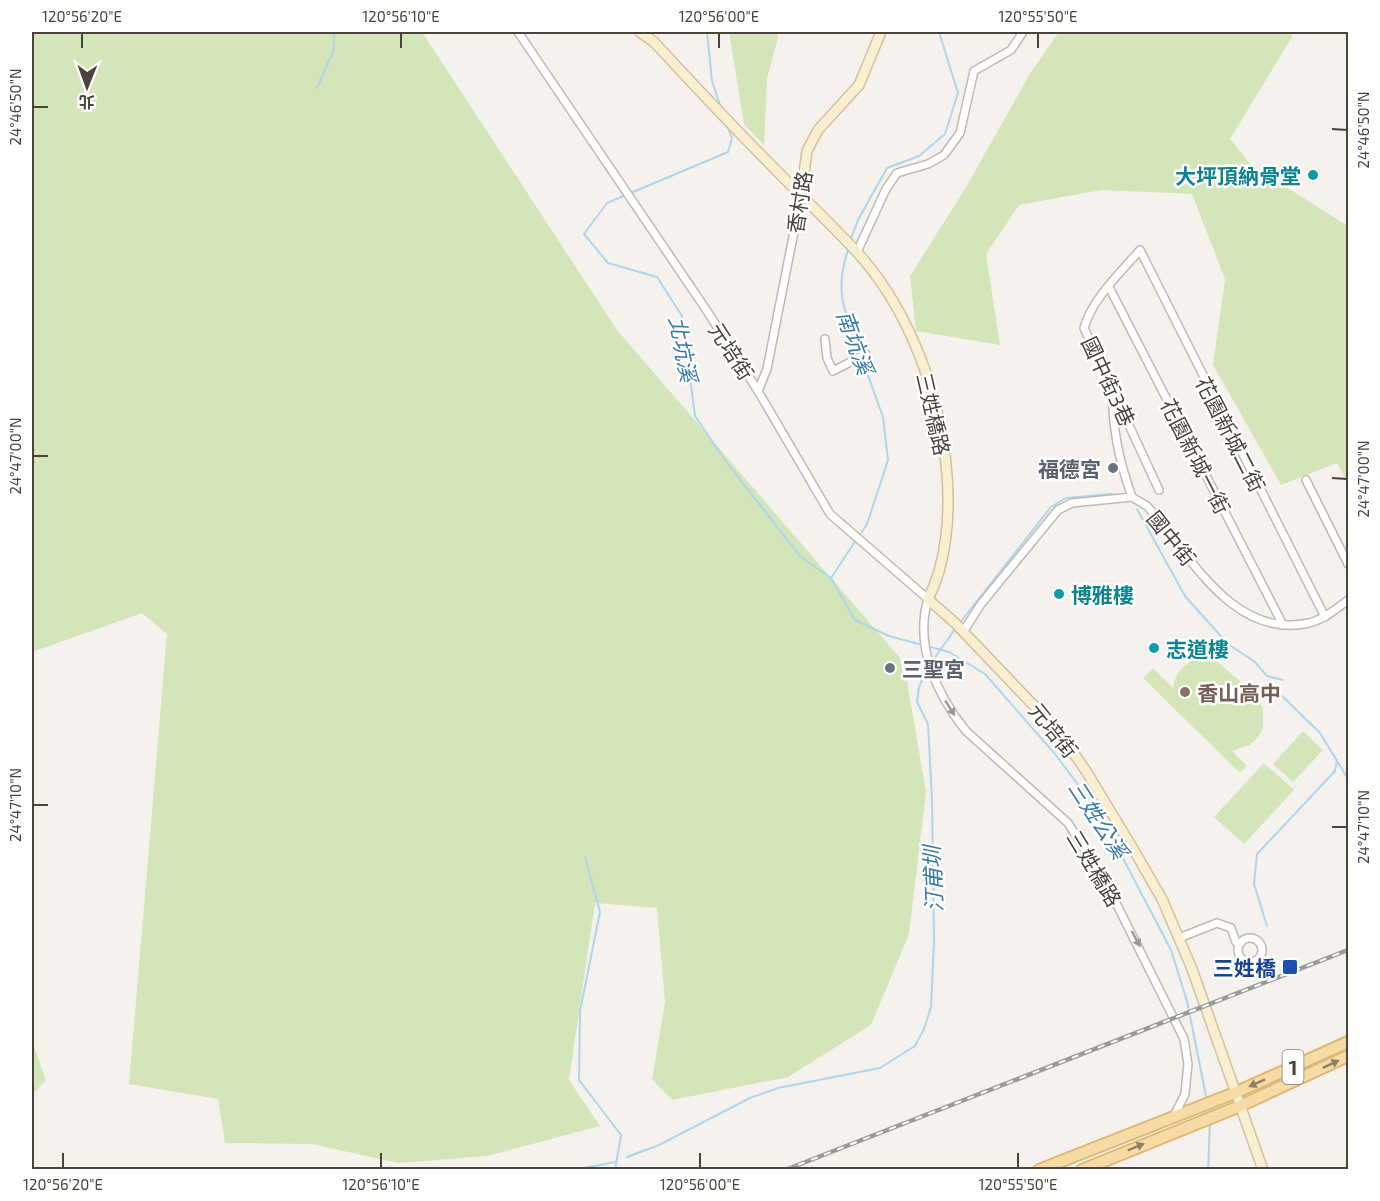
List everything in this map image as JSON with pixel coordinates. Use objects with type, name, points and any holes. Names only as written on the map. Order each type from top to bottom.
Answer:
[{"type":"main road","name":"1","points":[[1039,1170],[1237,1092],[1348,1042]]},
{"type":"main road","name":"1","points":[[1089,1168],[1178,1129],[1240,1106],[1348,1056]]},
{"type":"street","name":"元培街","points":[[518,32],[758,391],[822,503],[848,532],[928,599],[963,632],[1052,725],[1086,771],[1162,899],[1237,1092],[1263,1170]]},
{"type":"street","points":[[640,32],[654,42],[801,196]]},
{"type":"street","name":"香村路","points":[[758,391],[767,369],[801,196],[807,151],[818,130],[859,85],[881,32]]},
{"type":"street","points":[[857,252],[886,189],[897,173],[927,164],[944,155],[960,133],[974,71],[1011,50],[1023,32]]},
{"type":"street","name":"三姓橋路","points":[[801,196],[857,252],[892,302],[918,349],[938,417],[945,447],[948,495],[944,546],[936,584],[928,599],[924,626],[927,655],[938,688],[966,731],[1068,823],[1101,873],[1140,946],[1184,1039],[1188,1064],[1185,1094],[1173,1118]]},
{"type":"street","name":"國中街3巷","points":[[1140,250],[1109,287],[1084,328],[1112,383],[1159,490]]},
{"type":"street","name":"花園新城二街","points":[[1140,250],[1325,617]]},
{"type":"street","name":"花園新城一街","points":[[1109,287],[1283,625]]},
{"type":"street","points":[[825,339],[827,358],[833,371],[866,354]]},
{"type":"street","points":[[1112,383],[1113,430],[1119,460],[1132,497]]},
{"type":"street","points":[[1306,480],[1348,564]]},
{"type":"street","name":"國中街","points":[[963,632],[981,604],[1058,510],[1072,503],[1132,497],[1147,506],[1219,594],[1253,617],[1283,625],[1309,623],[1325,617],[1348,600]]},
{"type":"street","points":[[1179,938],[1216,923],[1231,928],[1236,942],[1240,944]]},
{"type":"street","points":[[1089,1150],[1089,1168]]},
{"type":"green space","points":[[32,32],[422,32],[617,330],[900,658],[904,681],[907,681],[926,792],[909,934],[871,1025],[788,1077],[672,1100],[652,1079],[665,1002],[657,908],[595,903],[569,1080],[600,1126],[487,1156],[398,1163],[312,1144],[225,1143],[218,1099],[129,1084],[167,634],[142,613],[32,652]]},
{"type":"green space","points":[[729,32],[777,32],[778,38],[767,78],[764,145],[744,124]]},
{"type":"green space","points":[[1059,32],[1292,32],[1292,37],[1230,139],[1251,165],[1348,226],[1348,484],[1337,463],[1281,485],[1213,365],[1225,279],[1192,194],[1102,190],[1019,205],[986,254],[1000,345],[916,331],[910,276],[965,189],[1031,72]]},
{"type":"green space","points":[[1198,658],[1213,658],[1258,697],[1263,709],[1263,728],[1258,737],[1250,745],[1232,751],[1247,766],[1240,773],[1143,678],[1153,668],[1173,688],[1181,669]]},
{"type":"green space","points":[[1303,731],[1323,750],[1293,782],[1273,764]]},
{"type":"green space","points":[[1264,763],[1294,790],[1244,844],[1214,817]]},
{"type":"green space","points":[[32,1041],[46,1080],[32,1095]]},
{"type":"waterway","points":[[317,88],[334,49],[334,32]]},
{"type":"waterway","name":"北坑溪","points":[[707,32],[712,81],[721,108]]},
{"type":"waterway","name":"南坑溪","points":[[850,241],[858,220],[887,168],[919,156],[945,134],[958,93],[939,32]]},
{"type":"waterway","name":"三姓公溪","points":[[727,125],[732,138],[728,152],[607,203],[584,234],[608,263],[657,277],[682,316],[695,416],[727,463],[800,556],[831,578],[855,620],[889,636],[949,652],[985,674],[1055,754],[1109,826],[1116,845],[1171,950],[1187,1001],[1207,1101]]},
{"type":"waterway","name":"南坑溪","points":[[849,247],[844,263],[841,290],[860,354]]},
{"type":"waterway","name":"南坑溪","points":[[859,536],[867,524],[888,460],[883,417],[862,359]]},
{"type":"waterway","name":"汀甫圳","points":[[959,624],[1051,507],[1066,498],[1112,494]]},
{"type":"waterway","name":"汀甫圳","points":[[1137,509],[1185,596],[1228,644],[1255,662],[1267,676],[1283,680]]},
{"type":"waterway","name":"南坑溪","points":[[831,578],[856,540]]},
{"type":"waterway","name":"汀甫圳","points":[[931,663],[955,629]]},
{"type":"waterway","name":"汀甫圳","points":[[627,1157],[659,1145],[750,1098],[778,1088],[880,1068],[915,1046],[924,1029],[931,1007],[934,942],[932,799],[928,724],[917,702],[919,687],[927,668]]},
{"type":"waterway","points":[[1274,688],[1320,733],[1348,779]]},
{"type":"waterway","points":[[1267,926],[1254,884],[1257,854],[1335,771],[1337,760]]},
{"type":"waterway","points":[[585,857],[600,912],[580,1011],[579,1080],[621,1135],[615,1170]]},
{"type":"waterway","name":"三姓公溪","points":[[1208,1170],[1210,1122]]},
{"type":"waterway","name":"汀甫圳","points":[[574,1170],[615,1162]]},
{"type":"railway","points":[[785,1170],[1348,950]]},
{"type":"place","name":"大坪頂納骨堂","points":[[1313,175]]},
{"type":"place","name":"福德宮","points":[[1113,468]]},
{"type":"place","name":"博雅樓","points":[[1059,594]]},
{"type":"place","name":"志道樓","points":[[1154,648]]},
{"type":"place","name":"三聖宮","points":[[890,668]]},
{"type":"place","name":"香山高中","points":[[1185,692]]},
{"type":"place","name":"三姓橋","points":[[1290,967]]}]
